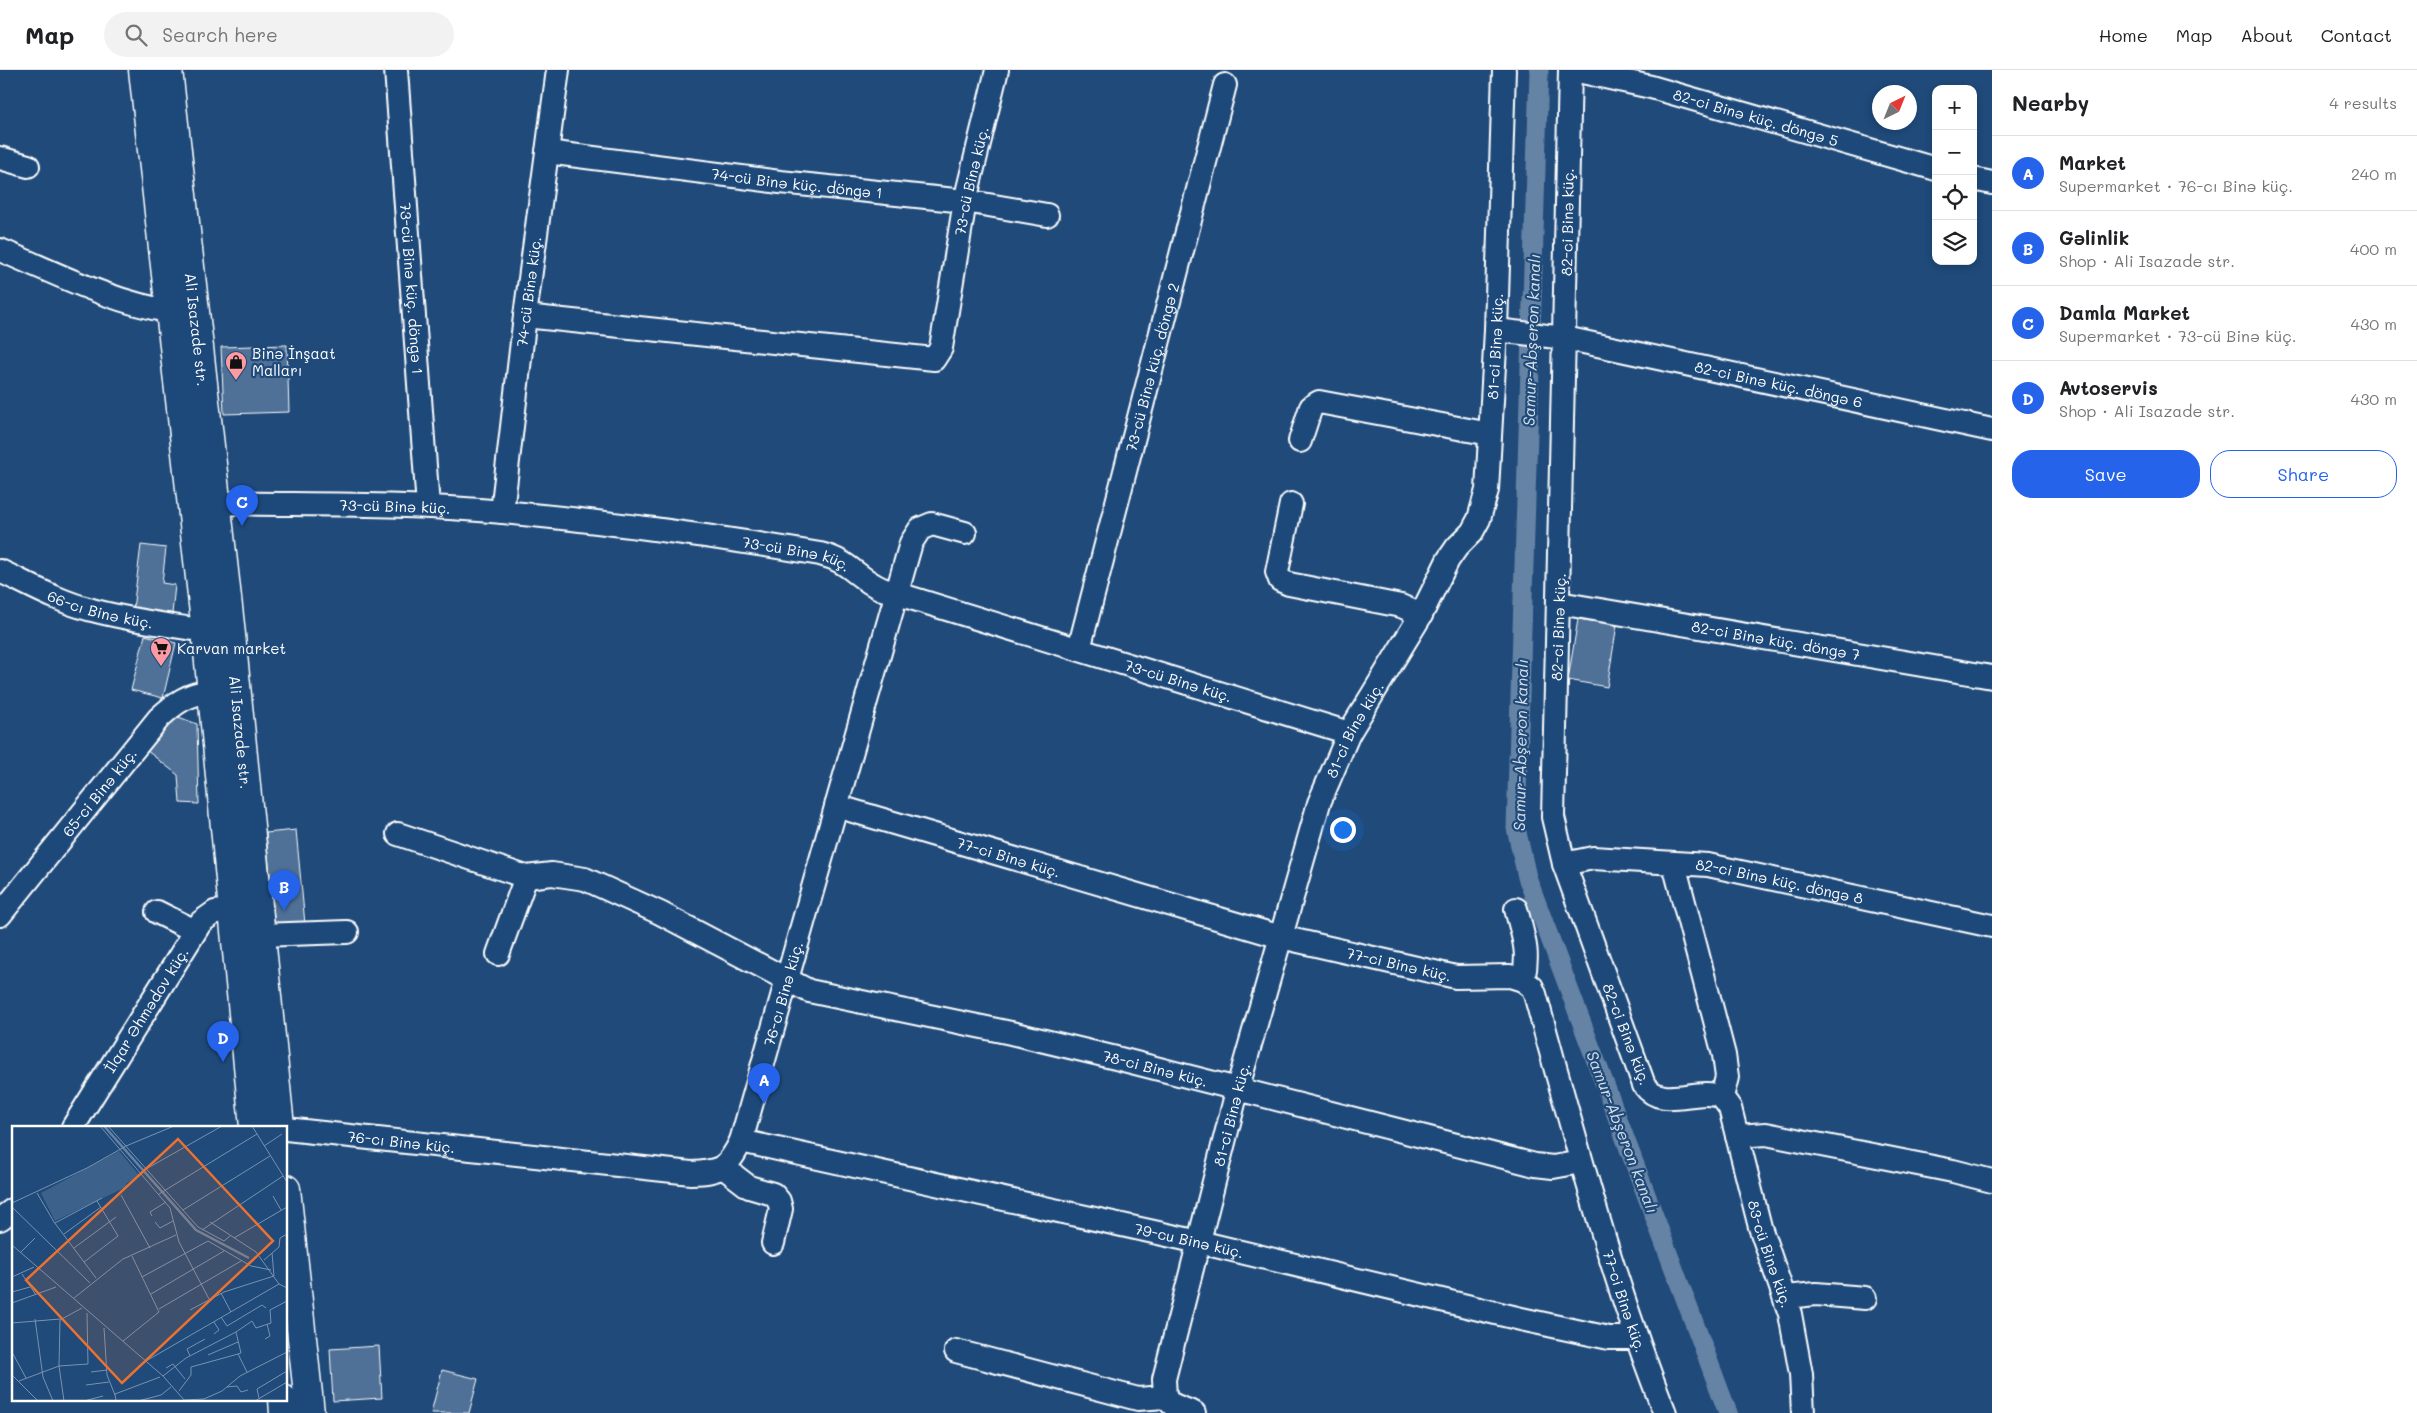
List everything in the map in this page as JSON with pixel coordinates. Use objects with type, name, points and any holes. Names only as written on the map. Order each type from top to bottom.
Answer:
[{"type":"main road","name":"Ali Isazade str.","points":[[143,70],[212,691],[236,821],[260,935],[280,1126]]},
{"type":"main road","name":"Ali Isazade str.","points":[[168,70],[216,503],[236,821],[231,910],[254,1126]]},
{"type":"main road","points":[[288,1208],[310,1413]]},
{"type":"main road","points":[[283,1400],[284,1413]]},
{"type":"street","name":"73-cü Binə küç. döngə 1","points":[[396,70],[428,507]]},
{"type":"street","name":"74-cü Binə küç.","points":[[502,512],[525,316],[558,70]]},
{"type":"street","name":"73-cü Binə küç.","points":[[525,316],[934,360],[941,348],[965,201],[997,70]]},
{"type":"street","name":"81-ci Binə küç.","points":[[1165,1397],[1164,1380],[1238,1087],[1319,803],[1349,733],[1421,615],[1448,560],[1457,547],[1472,532],[1484,506],[1487,490],[1496,330],[1504,70]]},
{"type":"street","name":"82-ci Binə küç. döngə 5","points":[[1572,70],[1651,88],[1932,168]]},
{"type":"street","name":"82-ci Binə küç.","points":[[1572,70],[1559,603],[1552,793],[1553,817],[1564,864],[1644,1085],[1650,1092],[1662,1098],[1712,1094],[1722,1097]]},
{"type":"street","name":"73-cü Binə küç. döngə 2","points":[[1079,649],[1225,85]]},
{"type":"street","name":"74-cü Binə küç. döngə 1","points":[[547,152],[780,182],[965,201],[1047,215]]},
{"type":"street","points":[[0,158],[28,166]]},
{"type":"street","points":[[1977,180],[1992,183]]},
{"type":"street","points":[[0,250],[144,308],[169,311]]},
{"type":"street","name":"82-ci Binə küç. döngə 6","points":[[1496,330],[1564,338],[1992,430]]},
{"type":"street","points":[[1300,441],[1312,407],[1319,402],[1490,434]]},
{"type":"street","name":"73-cü Binə küç.","points":[[216,503],[428,507],[502,512],[644,528],[820,554],[842,560],[871,584],[897,593],[1349,733]]},
{"type":"street","points":[[1291,504],[1277,572],[1280,580],[1289,584],[1401,606],[1421,615]]},
{"type":"street","name":"76-cı Binə küç.","points":[[288,1129],[691,1173],[713,1172],[723,1167],[732,1158],[741,1140],[911,543],[920,529],[932,524],[965,533]]},
{"type":"street","name":"66-cı Binə küç.","points":[[0,571],[46,594],[91,610],[141,621],[206,630]]},
{"type":"street","name":"82-ci Binə küç. döngə 7","points":[[1559,603],[1992,677]]},
{"type":"street","name":"65-ci Binə küç.","points":[[0,915],[159,718],[178,700],[194,694],[212,691]]},
{"type":"street","name":"77-ci Binə küç.","points":[[836,806],[1281,936],[1456,977],[1510,976],[1523,980],[1532,987],[1535,994],[1581,1162],[1636,1338],[1665,1413]]},
{"type":"street","points":[[398,834],[526,877],[498,954]]},
{"type":"street","name":"82-ci Binə küç. döngə 8","points":[[1564,864],[1594,858],[1708,866],[1992,926]]},
{"type":"street","points":[[1674,864],[1724,1055],[1727,1077],[1722,1097]]},
{"type":"street","name":"78-ci Binə küç.","points":[[526,877],[552,874],[585,879],[660,913],[787,981],[827,997],[1011,1033],[1238,1087],[1535,1165],[1552,1166],[1581,1162]]},
{"type":"street","points":[[1516,909],[1527,951],[1527,962],[1523,980]]},
{"type":"street","name":"İlqar Əhmədov küç.","points":[[74,1126],[201,922],[215,912],[231,910]]},
{"type":"street","points":[[157,912],[195,931]]},
{"type":"street","points":[[260,935],[346,932]]},
{"type":"street","name":"83-cü Binə küç.","points":[[1722,1097],[1730,1108],[1760,1227],[1786,1297],[1800,1366],[1803,1413]]},
{"type":"street","points":[[1737,1136],[1766,1134],[1953,1171],[1992,1181]]},
{"type":"street","name":"79-cu Binə küç.","points":[[741,1140],[1199,1242],[1521,1319],[1608,1338],[1636,1338]]},
{"type":"street","points":[[723,1167],[749,1186],[773,1194],[779,1201],[781,1209],[773,1243]]},
{"type":"street","points":[[0,1219],[12,1210]]},
{"type":"street","points":[[1786,1297],[1816,1294],[1865,1298]]},
{"type":"street","points":[[956,1351],[1138,1399],[1165,1397],[1173,1405],[1194,1413]]},
{"type":"water","points":[[1714,1359],[1735,1413],[1724,1413],[1704,1362]]},
{"type":"building","points":[[287,345],[289,412],[224,414],[221,347]]},
{"type":"building","points":[[141,545],[166,548],[162,583],[175,585],[172,614],[133,609]]},
{"type":"building","points":[[1578,619],[1617,625],[1607,687],[1568,680]]},
{"type":"building","points":[[145,635],[176,643],[163,698],[131,690]]},
{"type":"building","points":[[176,716],[197,724],[199,804],[180,803],[178,775],[146,750]]},
{"type":"building","points":[[296,830],[305,924],[275,927],[266,833]]},
{"type":"building","points":[[379,1346],[382,1398],[333,1401],[330,1349]]},
{"type":"building","points":[[442,1370],[478,1379],[469,1413],[431,1413]]},
{"type":"waterway","name":"Samur-Abşeron kanalı","points":[[1539,70],[1516,828],[1527,877],[1728,1413]]},
{"type":"place","name":"Binə İnşaat Malları","points":[[236,381]]},
{"type":"place","name":"Damla Market","points":[[242,526]]},
{"type":"place","name":"Karvan market","points":[[161,667]]},
{"type":"place","name":"Gəlinlik","points":[[284,911]]},
{"type":"place","name":"Avtoservis","points":[[223,1062]]},
{"type":"place","name":"Market","points":[[764,1104]]}]
